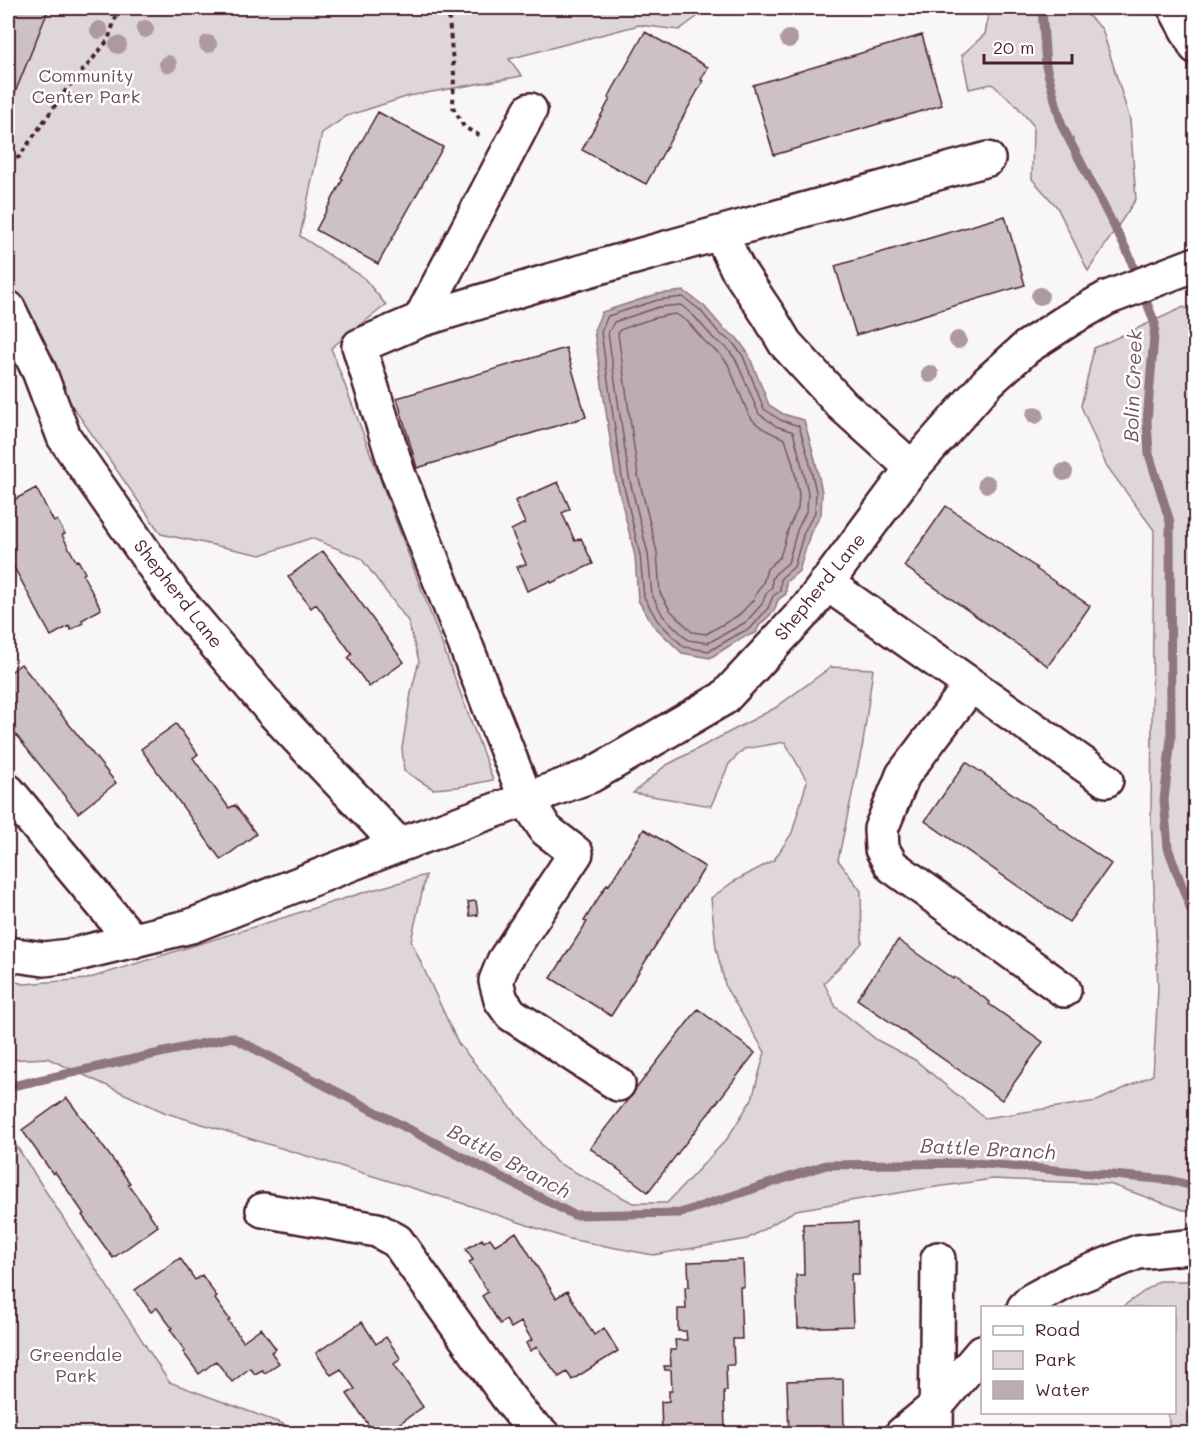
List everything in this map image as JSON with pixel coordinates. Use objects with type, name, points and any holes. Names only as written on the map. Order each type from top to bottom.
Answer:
[{"type":"street","points":[[1175,8],[1196,46]]},
{"type":"street","points":[[420,320],[530,110]]},
{"type":"street","points":[[618,1084],[511,1014],[501,1000],[496,981],[504,961],[576,853],[546,830],[526,799],[398,472],[359,346],[420,320],[720,233],[988,159]]},
{"type":"street","points":[[720,233],[737,268],[785,343],[842,405],[912,468]]},
{"type":"street","name":"Shepherd Lane","points":[[8,954],[35,958],[69,956],[191,926],[399,845],[590,776],[724,698],[808,609],[912,468],[988,382],[1027,347],[1070,319],[1107,298],[1181,270]]},
{"type":"street","name":"Shepherd Lane","points":[[8,308],[39,371],[64,437],[174,595],[274,713],[399,845]]},
{"type":"street","points":[[826,584],[1106,780]]},
{"type":"street","points":[[971,685],[903,775],[881,829],[882,849],[891,866],[1064,990]]},
{"type":"street","points":[[8,791],[133,940]]},
{"type":"street","points":[[262,1210],[377,1230],[397,1241],[507,1396],[530,1425],[542,1434]]},
{"type":"street","points":[[1026,1306],[1032,1300],[1069,1280],[1138,1252],[1196,1246]]},
{"type":"street","points":[[936,1420],[938,1259]]},
{"type":"street","points":[[902,1434],[936,1420],[981,1353]]},
{"type":"path","points":[[8,162],[20,157],[68,87],[108,40],[119,8]]},
{"type":"path","points":[[448,8],[454,74],[453,107],[464,127],[509,151]]},
{"type":"green space","name":"Community Center Park","points":[[8,8],[709,8],[679,30],[639,25],[509,59],[522,76],[409,96],[347,116],[322,133],[300,236],[363,277],[386,305],[331,348],[493,780],[433,789],[404,771],[402,748],[419,661],[408,621],[361,558],[311,538],[261,555],[161,534],[48,371],[8,278]]},
{"type":"green space","points":[[990,8],[1080,8],[1102,29],[1130,120],[1136,199],[1088,271],[1057,207],[1032,179],[1033,125],[1015,104],[992,84],[969,89],[962,55],[985,34]]},
{"type":"green space","points":[[1184,307],[1196,316],[1195,1210],[1183,1210],[1109,1184],[993,1179],[796,1210],[747,1239],[653,1255],[569,1239],[468,1205],[166,1113],[47,1058],[8,1060],[8,980],[24,984],[87,979],[426,875],[411,941],[458,1043],[556,1162],[633,1203],[667,1203],[727,1139],[752,1099],[765,1052],[726,988],[716,948],[711,898],[733,882],[774,860],[792,833],[807,781],[785,742],[744,749],[729,764],[711,806],[633,793],[665,766],[775,708],[831,667],[873,669],[863,743],[838,860],[861,891],[862,943],[824,983],[836,1007],[877,1040],[915,1060],[985,1118],[1097,1101],[1153,1075],[1158,989],[1151,815],[1154,530],[1106,465],[1081,406],[1094,348]]},
{"type":"green space","name":"Greendale Park","points":[[8,1133],[169,1382],[283,1424],[301,1433],[8,1433]]},
{"type":"green space","points":[[1159,1281],[1195,1281],[1195,1433],[1170,1433],[1168,1414],[1176,1414],[1176,1306],[1123,1306]]},
{"type":"water","points":[[684,291],[704,306],[723,328],[737,338],[748,353],[769,405],[783,414],[804,420],[822,492],[821,514],[810,534],[799,571],[786,582],[786,594],[778,600],[774,611],[759,626],[756,633],[742,638],[710,658],[682,653],[652,624],[638,600],[635,556],[616,479],[594,330],[602,312],[657,294]]},
{"type":"building","points":[[8,8],[49,8],[8,110]]},
{"type":"building","points":[[645,32],[708,67],[701,80],[703,81],[646,184],[582,150]]},
{"type":"building","points":[[922,35],[942,105],[774,155],[753,85]]},
{"type":"building","points":[[378,112],[443,147],[378,264],[316,230],[343,179],[341,178]]},
{"type":"building","points":[[1005,216],[1025,285],[856,335],[835,266]]},
{"type":"building","points":[[566,348],[586,417],[417,468],[397,398]]},
{"type":"building","points":[[558,482],[570,509],[562,513],[575,541],[581,538],[593,564],[527,591],[517,567],[526,564],[511,530],[525,523],[515,501]]},
{"type":"building","points":[[36,488],[54,522],[57,520],[65,534],[62,535],[85,573],[83,575],[101,609],[82,620],[83,623],[71,630],[69,626],[51,636],[8,556],[8,503]]},
{"type":"building","points":[[946,506],[1090,606],[1048,666],[904,566]]},
{"type":"building","points":[[323,551],[404,662],[369,687],[348,658],[352,654],[316,604],[311,608],[288,577]]},
{"type":"building","points":[[21,664],[116,783],[78,813],[8,725],[8,674]]},
{"type":"building","points":[[176,724],[198,754],[193,758],[229,808],[235,805],[256,834],[221,860],[141,749]]},
{"type":"building","points":[[966,762],[1111,864],[1069,922],[925,821]]},
{"type":"building","points":[[644,829],[705,867],[611,1016],[551,978],[587,922],[584,921],[607,884],[609,885]]},
{"type":"building","points":[[476,901],[478,915],[470,916],[468,902]]},
{"type":"building","points":[[898,940],[990,1002],[989,1004],[1043,1042],[1002,1100],[857,999]]},
{"type":"building","points":[[698,1009],[755,1053],[648,1192],[590,1148]]},
{"type":"building","points":[[67,1098],[130,1183],[128,1184],[158,1226],[113,1258],[55,1172],[53,1174],[22,1130]]},
{"type":"building","points":[[858,1222],[859,1274],[851,1274],[853,1326],[798,1328],[796,1275],[804,1275],[803,1224]]},
{"type":"building","points":[[516,1232],[556,1298],[567,1291],[594,1335],[604,1328],[618,1351],[572,1380],[567,1372],[559,1377],[537,1347],[530,1351],[526,1343],[532,1340],[521,1322],[511,1328],[506,1320],[500,1324],[482,1296],[488,1292],[469,1262],[473,1260],[466,1249],[482,1239],[484,1242],[490,1238],[495,1245]]},
{"type":"building","points":[[180,1258],[195,1280],[202,1275],[230,1320],[228,1321],[243,1341],[261,1328],[276,1349],[271,1352],[279,1363],[265,1373],[262,1370],[255,1374],[250,1368],[232,1382],[216,1361],[199,1374],[183,1352],[185,1351],[170,1329],[172,1328],[157,1308],[151,1312],[135,1290]]},
{"type":"building","points":[[743,1260],[744,1287],[740,1287],[742,1339],[733,1339],[734,1365],[726,1365],[725,1434],[662,1434],[661,1402],[669,1401],[669,1391],[672,1391],[671,1370],[665,1370],[664,1366],[671,1366],[670,1350],[676,1350],[675,1340],[687,1340],[686,1331],[678,1331],[678,1309],[686,1309],[685,1287],[689,1287],[688,1262]]},
{"type":"building","points":[[362,1322],[376,1344],[386,1337],[401,1359],[394,1364],[423,1407],[384,1434],[375,1434],[347,1394],[355,1389],[341,1369],[331,1375],[316,1353]]},
{"type":"building","points":[[843,1379],[844,1432],[789,1434],[787,1381]]},
{"type":"waterway","name":"Bolin Creek","points":[[1042,8],[1046,66],[1062,126],[1129,255],[1155,324],[1147,421],[1149,454],[1170,522],[1171,739],[1164,800],[1168,848],[1196,924]]},
{"type":"waterway","name":"Battle Branch","points":[[8,1087],[232,1037],[574,1215],[680,1213],[826,1165],[975,1163],[1170,1180],[1196,1187]]}]
